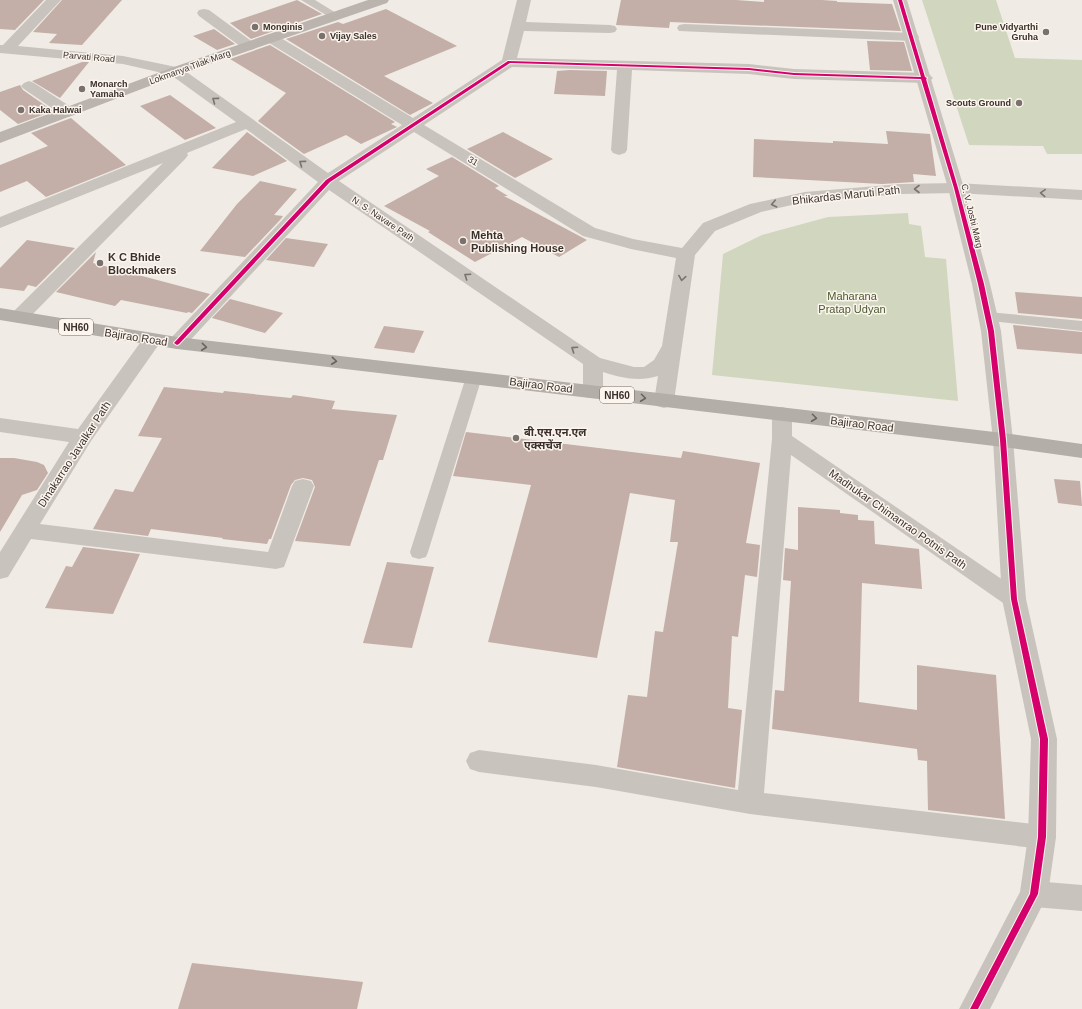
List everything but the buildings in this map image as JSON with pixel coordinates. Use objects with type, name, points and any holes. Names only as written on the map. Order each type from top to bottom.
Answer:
[{"type":"highway","name":"Bajirao Road","points":[[0,314],[177,344],[474,377],[664,401],[1003,440],[1082,451]]},
{"type":"main road","name":"Lokmanya Tilak Marg","points":[[0,138],[176,72],[382,0]]},
{"type":"street","points":[[4,49],[54,0]]},
{"type":"street","points":[[509,62],[524,0]]},
{"type":"street","name":"C. V. Joshi Marg","points":[[900,0],[925,78],[956,188],[988,317],[995,360],[1003,440]]},
{"type":"street","points":[[204,13],[249,46]]},
{"type":"street","points":[[518,26],[610,29]]},
{"type":"street","points":[[684,28],[912,37]]},
{"type":"street","name":"31","points":[[271,38],[590,232],[631,244],[686,254]]},
{"type":"street","name":"Parvati Road","points":[[4,49],[123,60],[176,72]]},
{"type":"street","points":[[177,344],[328,181],[509,62],[749,69],[832,76],[925,78]]},
{"type":"street","points":[[619,150],[625,65]]},
{"type":"street","name":"N. S. Navare Path","points":[[176,72],[328,181],[593,362],[633,373],[645,374],[658,368],[671,348]]},
{"type":"street","points":[[29,86],[68,112]]},
{"type":"street","points":[[0,223],[186,148],[246,122]]},
{"type":"street","points":[[19,317],[186,148]]},
{"type":"street","name":"Bhikardas Maruti Path","points":[[686,254],[709,227],[756,208],[805,198],[901,189],[956,188],[1082,195]]},
{"type":"street","points":[[664,401],[686,254]]},
{"type":"street","name":"Dinakarrao Javalkar Path","points":[[0,571],[83,437],[152,340]]},
{"type":"street","points":[[593,362],[593,392]]},
{"type":"street","points":[[750,803],[782,439],[782,414]]},
{"type":"street","points":[[0,425],[83,437]]},
{"type":"street","name":"Madhukar Chimanrao Potnis Path","points":[[782,439],[1014,599]]},
{"type":"street","points":[[974,1009],[1034,894],[1042,837],[1044,739],[1014,599],[1003,440]]},
{"type":"street","points":[[25,530],[276,561],[303,486]]},
{"type":"street","points":[[479,761],[596,776],[750,803],[1042,837]]},
{"type":"street","points":[[1034,894],[1082,898]]},
{"type":"lane","points":[[307,0],[335,16]]},
{"type":"lane","points":[[988,317],[1082,326]]},
{"type":"lane","points":[[419,552],[474,377]]},
{"type":"green space","name":"Scouts Ground","points":[[922,0],[996,0],[1015,58],[1082,60],[1082,154],[1047,154],[1043,146],[969,145]]},
{"type":"green space","name":"Maharana Pratap Udyan","points":[[908,213],[909,224],[921,226],[925,257],[946,259],[958,401],[712,375],[723,254],[762,235],[828,217]]},
{"type":"cycle path","points":[[900,0],[956,188],[981,284],[991,331],[1003,440],[1014,599],[1044,739],[1042,837],[1034,894],[974,1009]]},
{"type":"cycle path","points":[[177,343],[328,181],[509,62],[749,69],[794,74],[925,78]]},
{"type":"place","name":"Monginis","points":[[255,27]]},
{"type":"place","name":"Pune Vidyarthi Gruha","points":[[1046,32]]},
{"type":"place","name":"Vijay Sales","points":[[322,36]]},
{"type":"place","name":"Monarch Yamaha","points":[[82,89]]},
{"type":"place","name":"Scouts Ground","points":[[1019,103]]},
{"type":"place","name":"Kaka Halwai","points":[[21,110]]},
{"type":"place","name":"Mehta Publishing House","points":[[463,241]]},
{"type":"place","name":"K C Bhide Blockmakers","points":[[100,263]]},
{"type":"place","name":"बी.एस.एन.एल एक्सचेंज","points":[[516,438]]}]
